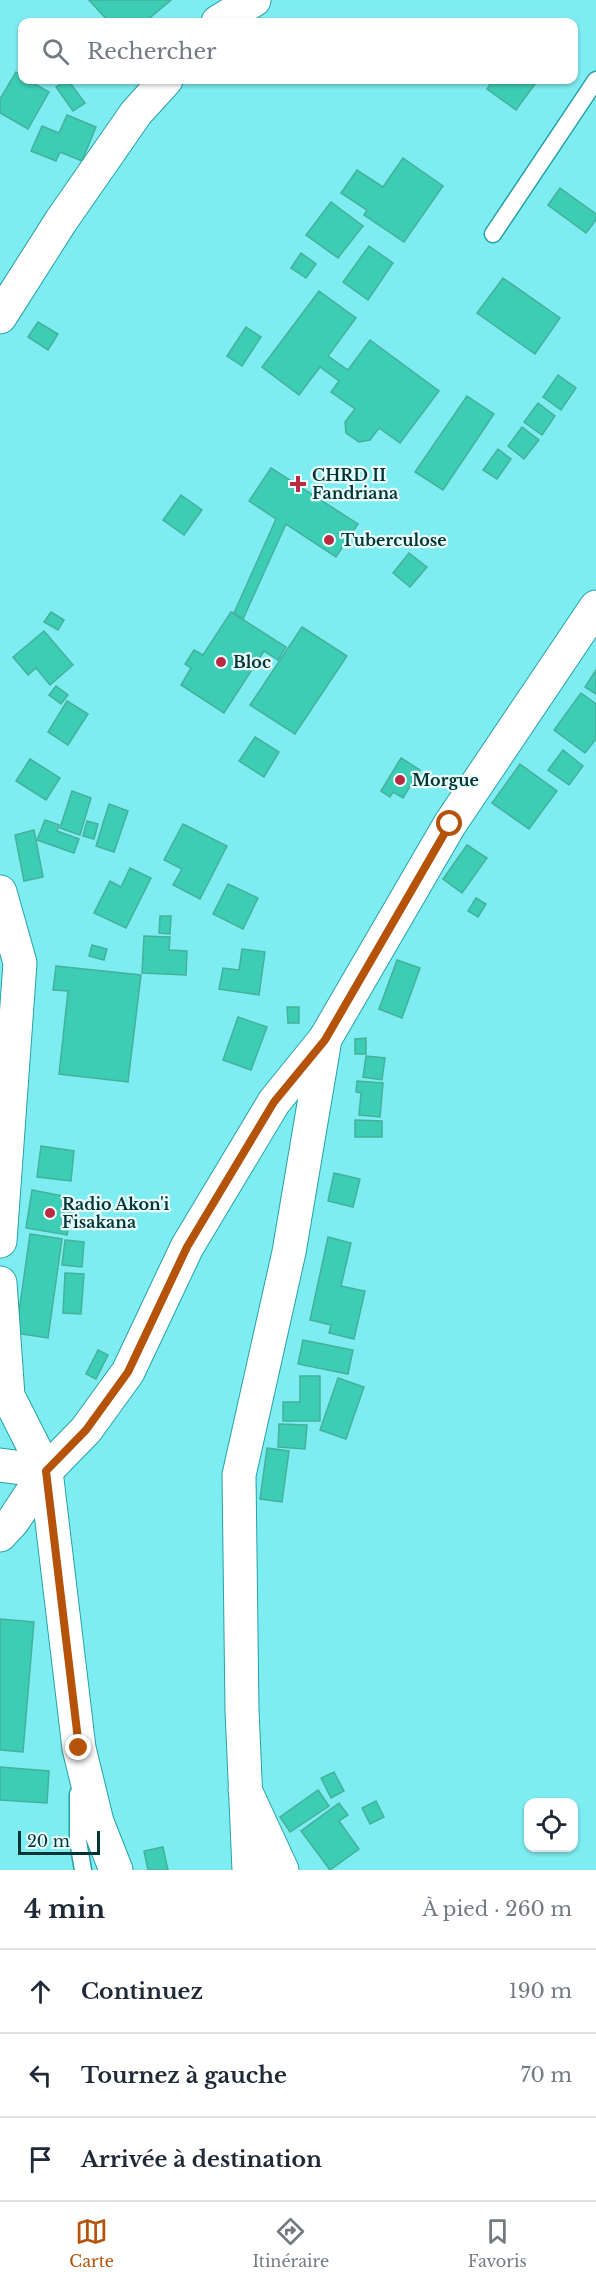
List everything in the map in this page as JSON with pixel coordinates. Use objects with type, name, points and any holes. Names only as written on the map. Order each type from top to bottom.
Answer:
[{"type":"street","points":[[225,18],[254,0]]},
{"type":"street","points":[[0,316],[61,221],[136,113],[162,84]]},
{"type":"street","points":[[0,1535],[13,1521],[46,1471],[86,1430],[128,1372],[187,1247],[274,1102],[325,1040],[450,824],[596,607]]},
{"type":"street","points":[[0,892],[20,963],[0,1241]]},
{"type":"street","points":[[249,1870],[245,1789],[239,1475],[289,1252],[325,1040]]},
{"type":"street","points":[[0,1283],[8,1396],[46,1471],[79,1748],[97,1822],[116,1870]]},
{"type":"street","points":[[0,1465],[46,1471]]},
{"type":"street","points":[[245,1789],[282,1870]]},
{"type":"lane","points":[[493,234],[596,80]]},
{"type":"lane","points":[[79,1748],[78,1841],[83,1870]]},
{"type":"building","points":[[89,0],[171,0],[150,18],[105,18]]},
{"type":"building","points":[[16,72],[18,84],[35,84],[49,92],[28,129],[0,113],[0,99]]},
{"type":"building","points":[[60,84],[71,84],[85,103],[73,111],[56,87]]},
{"type":"building","points":[[490,84],[535,84],[516,110],[487,89]]},
{"type":"building","points":[[67,115],[96,127],[82,161],[60,152],[56,161],[31,151],[42,126],[59,133]]},
{"type":"building","points":[[403,158],[443,186],[404,242],[364,215],[367,210],[341,193],[357,170],[383,187]]},
{"type":"building","points":[[560,188],[596,214],[596,220],[586,233],[548,205]]},
{"type":"building","points":[[331,202],[363,226],[338,258],[306,235]]},
{"type":"building","points":[[369,246],[393,263],[368,300],[343,282]]},
{"type":"building","points":[[301,253],[316,264],[306,278],[291,268]]},
{"type":"building","points":[[503,278],[560,318],[535,354],[477,313]]},
{"type":"building","points":[[319,291],[356,318],[328,356],[348,370],[370,340],[439,391],[400,443],[379,428],[370,440],[359,442],[346,433],[345,422],[355,409],[331,392],[339,381],[320,367],[299,395],[262,367]]},
{"type":"building","points":[[38,322],[58,334],[48,350],[28,337]]},
{"type":"building","points":[[246,327],[261,337],[242,366],[227,356]]},
{"type":"building","points":[[558,375],[576,388],[561,410],[543,397]]},
{"type":"building","points":[[467,396],[494,414],[443,490],[415,472]]},
{"type":"building","points":[[538,403],[555,416],[542,435],[524,422]]},
{"type":"building","points":[[522,427],[539,440],[524,459],[508,446]]},
{"type":"building","points":[[498,449],[511,459],[497,479],[483,470]]},
{"type":"building","name":"Tuberculose","points":[[271,468],[358,524],[336,557],[286,524],[243,619],[234,613],[276,519],[249,501]]},
{"type":"building","points":[[181,495],[202,510],[184,535],[163,520]]},
{"type":"building","points":[[409,553],[427,567],[410,587],[393,573]]},
{"type":"building","points":[[51,612],[64,620],[58,630],[44,622]]},
{"type":"building","name":"Bloc","points":[[231,612],[286,647],[278,660],[264,651],[224,713],[181,685],[191,668],[185,664],[194,650],[203,655]]},
{"type":"building","points":[[302,627],[347,656],[295,734],[250,705]]},
{"type":"building","points":[[44,631],[73,665],[50,685],[36,668],[28,675],[13,657]]},
{"type":"building","points":[[596,670],[596,694],[585,687]]},
{"type":"building","points":[[56,686],[68,695],[61,704],[49,695]]},
{"type":"building","points":[[581,693],[596,704],[596,739],[585,753],[554,730]]},
{"type":"building","points":[[67,701],[88,714],[68,745],[48,732]]},
{"type":"building","points":[[255,737],[279,752],[264,777],[239,761]]},
{"type":"building","points":[[563,750],[583,766],[569,785],[548,770]]},
{"type":"building","name":"Morgue","points":[[401,758],[420,770],[403,798],[393,792],[390,797],[381,791]]},
{"type":"building","points":[[30,759],[60,778],[46,800],[16,781]]},
{"type":"building","points":[[520,764],[557,791],[529,829],[492,803]]},
{"type":"building","points":[[72,791],[91,798],[80,835],[60,828]]},
{"type":"building","points":[[109,804],[128,811],[114,852],[96,846]]},
{"type":"building","points":[[45,820],[59,825],[57,831],[79,839],[74,853],[37,840]]},
{"type":"building","points":[[87,821],[98,824],[94,839],[83,836]]},
{"type":"building","points":[[183,824],[227,846],[200,899],[173,885],[182,869],[164,860]]},
{"type":"building","points":[[34,830],[43,877],[24,881],[15,835]]},
{"type":"building","points":[[467,845],[487,858],[462,893],[443,879]]},
{"type":"building","points":[[130,868],[151,878],[126,928],[94,913],[110,881],[121,887]]},
{"type":"building","points":[[228,884],[258,898],[243,929],[213,914]]},
{"type":"building","points":[[476,898],[486,904],[478,917],[468,911]]},
{"type":"building","points":[[160,916],[171,916],[170,934],[159,933]]},
{"type":"building","points":[[144,936],[170,937],[169,950],[187,951],[186,975],[142,973]]},
{"type":"building","points":[[92,945],[107,949],[104,960],[89,956]]},
{"type":"building","points":[[242,949],[265,952],[259,995],[219,989],[223,968],[239,970]]},
{"type":"building","points":[[397,960],[420,968],[402,1018],[379,1009]]},
{"type":"building","points":[[56,966],[141,975],[128,1082],[59,1074],[68,991],[53,990]]},
{"type":"building","points":[[287,1007],[299,1007],[299,1023],[288,1023]]},
{"type":"building","points":[[238,1017],[267,1027],[251,1070],[223,1060]]},
{"type":"building","points":[[366,1038],[366,1054],[355,1054],[355,1039]]},
{"type":"building","points":[[366,1056],[385,1058],[382,1080],[363,1077]]},
{"type":"building","points":[[357,1081],[383,1083],[380,1117],[359,1115],[361,1093],[356,1092]]},
{"type":"building","points":[[355,1120],[382,1121],[382,1137],[355,1137]]},
{"type":"building","points":[[41,1146],[74,1151],[71,1181],[37,1177]]},
{"type":"building","points":[[334,1173],[360,1179],[353,1207],[328,1201]]},
{"type":"building","name":"Radio Akon'i Fisakana","points":[[32,1190],[74,1198],[67,1235],[26,1228]]},
{"type":"building","points":[[30,1234],[62,1239],[48,1338],[16,1333]]},
{"type":"building","points":[[328,1237],[351,1243],[341,1286],[365,1291],[354,1339],[329,1333],[331,1325],[310,1320]]},
{"type":"building","points":[[65,1240],[84,1242],[82,1267],[62,1265]]},
{"type":"building","points":[[65,1273],[84,1274],[81,1314],[63,1313]]},
{"type":"building","points":[[303,1340],[353,1350],[348,1374],[298,1364]]},
{"type":"building","points":[[98,1350],[108,1355],[96,1379],[86,1374]]},
{"type":"building","points":[[300,1376],[320,1376],[320,1421],[283,1421],[283,1402],[300,1402]]},
{"type":"building","points":[[338,1378],[364,1387],[346,1439],[320,1430]]},
{"type":"building","points":[[279,1424],[307,1425],[305,1449],[278,1447]]},
{"type":"building","points":[[267,1448],[289,1451],[282,1502],[260,1499]]},
{"type":"building","points":[[0,1619],[34,1622],[23,1752],[0,1750]]},
{"type":"building","points":[[0,1767],[49,1771],[47,1803],[0,1800]]},
{"type":"building","points":[[334,1772],[344,1791],[331,1798],[321,1778]]},
{"type":"building","points":[[318,1790],[329,1806],[290,1832],[280,1817]]},
{"type":"building","points":[[376,1801],[384,1817],[370,1824],[362,1808]]},
{"type":"building","points":[[339,1803],[348,1815],[339,1821],[359,1849],[330,1870],[301,1831]]},
{"type":"building","points":[[163,1847],[168,1870],[148,1870],[144,1851]]},
{"type":"place","name":"CHRD II Fandriana","points":[[298,484]]},
{"type":"place","name":"Tuberculose","points":[[329,540]]},
{"type":"place","name":"Bloc","points":[[221,662]]},
{"type":"place","name":"Morgue","points":[[400,780]]},
{"type":"place","name":"Radio Akon'i Fisakana","points":[[50,1213]]},
{"type":"route","points":[[79,1748],[46,1471],[86,1430],[128,1372],[187,1247],[274,1102],[325,1040],[450,824]]}]
